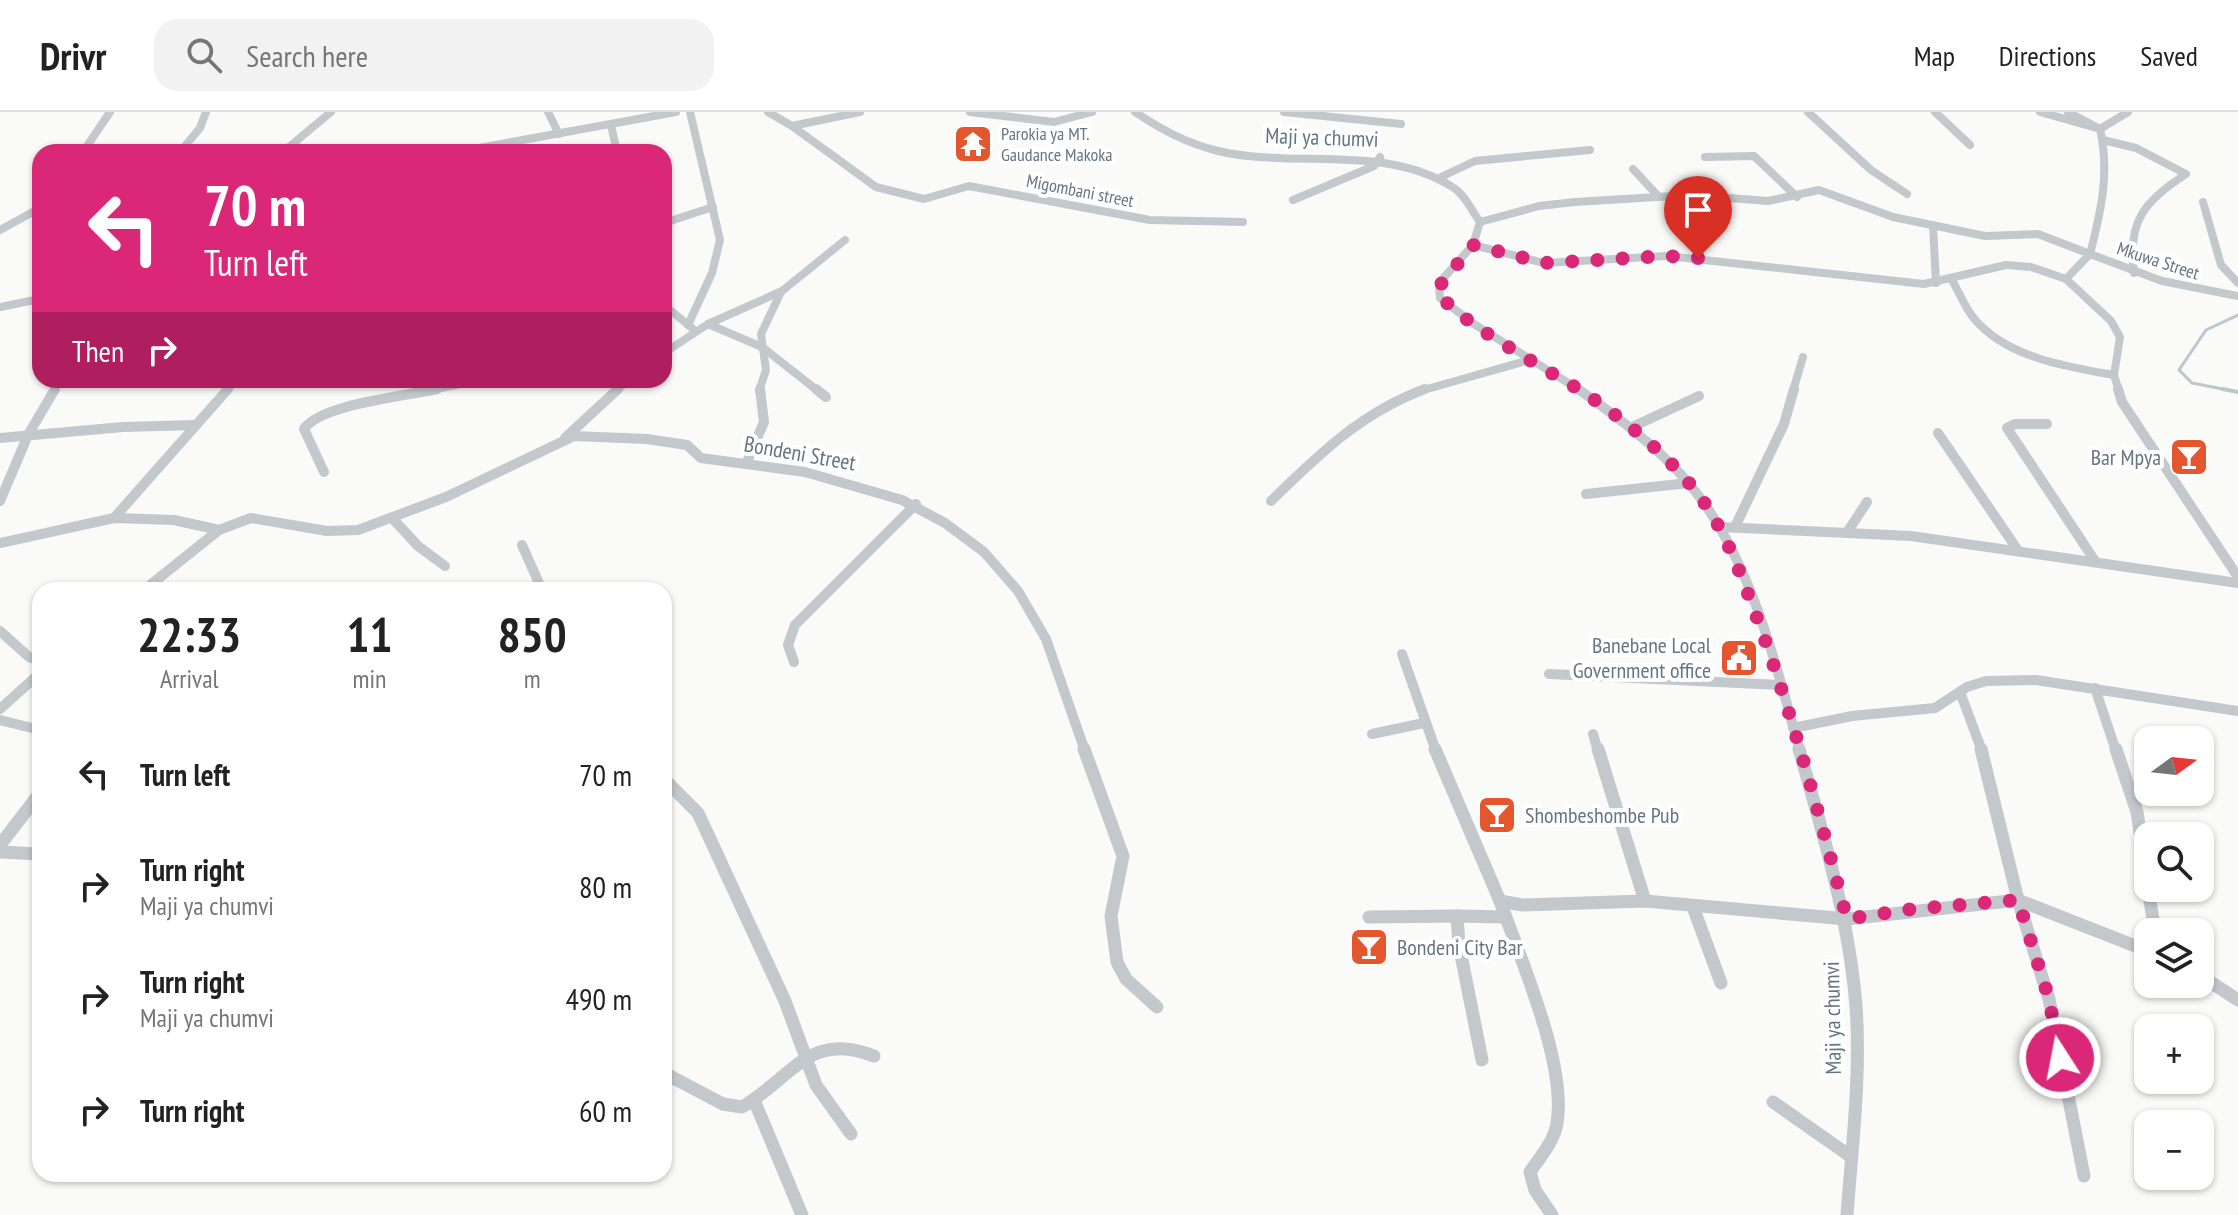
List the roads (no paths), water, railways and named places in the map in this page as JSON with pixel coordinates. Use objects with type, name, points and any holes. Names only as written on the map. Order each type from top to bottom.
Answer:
[{"type":"street","points":[[88,144],[110,112]]},
{"type":"street","points":[[187,144],[200,128],[206,112]]},
{"type":"street","points":[[291,144],[316,120],[331,112]]},
{"type":"street","points":[[548,112],[559,134]]},
{"type":"street","points":[[502,144],[676,112]]},
{"type":"street","points":[[690,112],[713,207],[720,252],[692,328]]},
{"type":"street","name":"Migombani street","points":[[768,112],[876,187],[924,199],[969,186],[1150,220],[1243,222]]},
{"type":"street","points":[[792,126],[860,112]]},
{"type":"street","points":[[970,112],[1054,122],[1092,112]]},
{"type":"street","name":"Maji ya chumvi","points":[[1135,112],[1175,140],[1224,154],[1380,157],[1441,177],[1472,203],[1480,222],[1473,245],[1439,283],[1440,298],[1455,312],[1533,359],[1630,428],[1689,483],[1720,527],[1782,685],[1847,919],[1856,1012],[1847,1215]]},
{"type":"street","points":[[1284,112],[1401,124]]},
{"type":"street","points":[[1808,112],[1871,170],[1907,194]]},
{"type":"street","points":[[1935,112],[1970,145]]},
{"type":"street","points":[[2040,112],[2100,129],[2128,112]]},
{"type":"street","points":[[2068,112],[2100,129]]},
{"type":"street","points":[[611,125],[615,144]]},
{"type":"street","name":"Mkuwa Street","points":[[2100,129],[2108,173],[2090,254],[2134,273],[2195,290],[2238,296]]},
{"type":"street","points":[[2103,140],[2136,148],[2186,174],[2153,196],[2137,225],[2130,244],[2134,273]]},
{"type":"street","points":[[1441,177],[1475,161],[1590,150]]},
{"type":"street","points":[[1293,200],[1374,166],[1380,157]]},
{"type":"street","points":[[1705,157],[1758,158],[1797,197]]},
{"type":"street","points":[[1633,169],[1658,196]]},
{"type":"street","points":[[1480,222],[1548,205],[1658,196],[1768,201],[1797,197],[1811,190],[1827,191],[1884,215],[1985,236],[2038,234],[2090,254],[2066,279]]},
{"type":"street","points":[[2203,202],[2221,265],[2238,283]]},
{"type":"street","points":[[672,220],[713,207]]},
{"type":"street","points":[[0,230],[32,212]]},
{"type":"street","points":[[1933,225],[1936,283]]},
{"type":"street","points":[[672,346],[692,328],[782,291],[845,240]]},
{"type":"street","points":[[1473,245],[1544,263],[1667,256],[1936,283],[2013,264],[2066,279],[2101,310],[2120,337],[2114,375],[2122,402],[2238,577]]},
{"type":"street","points":[[1951,278],[1976,320],[1994,336],[2040,358],[2114,375]]},
{"type":"street","points":[[746,464],[763,429],[758,395],[766,370],[761,334],[782,291]]},
{"type":"street","points":[[0,307],[32,301]]},
{"type":"street","points":[[672,312],[692,328]]},
{"type":"street","points":[[708,324],[762,347],[826,397]]},
{"type":"street","points":[[1735,527],[1784,424],[1803,357]]},
{"type":"street","points":[[1271,501],[1334,442],[1374,412],[1424,391],[1533,359]]},
{"type":"street","points":[[0,501],[28,435],[55,388]]},
{"type":"street","points":[[114,518],[229,388]]},
{"type":"street","points":[[324,472],[304,429],[310,420],[329,412],[437,388]]},
{"type":"street","points":[[565,438],[619,388]]},
{"type":"street","points":[[1630,428],[1699,396]]},
{"type":"street","points":[[2047,424],[2015,424],[2007,428],[2095,561]]},
{"type":"street","points":[[0,438],[196,425]]},
{"type":"street","points":[[1938,433],[2017,549]]},
{"type":"street","name":"Bondeni Street","points":[[0,543],[114,518],[174,520],[219,530],[251,518],[339,531],[368,528],[565,438],[590,435],[687,445],[701,458],[874,487],[916,504],[968,539],[1021,594],[1048,643],[1103,807],[1123,852],[1111,911],[1119,964],[1129,983],[1157,1007]]},
{"type":"street","points":[[1586,494],[1689,483]]},
{"type":"street","points":[[1848,531],[1867,502]]},
{"type":"street","points":[[794,662],[788,645],[795,625],[916,504]]},
{"type":"street","points":[[393,519],[418,546],[445,566]]},
{"type":"street","points":[[1720,527],[1848,531],[2017,549],[2238,583]]},
{"type":"street","points":[[154,582],[219,530]]},
{"type":"street","points":[[522,545],[538,582]]},
{"type":"street","points":[[0,631],[32,658]]},
{"type":"street","points":[[1402,654],[1424,723],[1500,901],[1538,1009],[1556,1091],[1558,1120],[1550,1144],[1530,1172],[1535,1190],[1552,1215]]},
{"type":"street","points":[[1549,674],[1782,685]]},
{"type":"street","points":[[0,709],[32,680]]},
{"type":"street","points":[[1793,728],[1852,716],[1924,711],[1947,703],[1960,692],[1986,681],[2036,680],[2238,711]]},
{"type":"street","points":[[2095,688],[2138,822]]},
{"type":"street","points":[[1960,692],[1986,762],[2018,900],[2049,999],[2084,1176]]},
{"type":"street","points":[[0,720],[32,728]]},
{"type":"street","points":[[1372,734],[1424,723]]},
{"type":"street","points":[[1593,734],[1645,901]]},
{"type":"street","points":[[672,787],[698,813],[785,1001],[825,1102],[851,1134]]},
{"type":"street","points":[[0,845],[32,803]]},
{"type":"street","points":[[0,852],[32,854]]},
{"type":"street","points":[[1500,901],[1522,905],[1645,901],[1847,919],[1913,909],[2018,900],[2134,946]]},
{"type":"street","points":[[1693,907],[1721,983]]},
{"type":"street","points":[[1457,916],[1459,945],[1482,1060]]},
{"type":"street","points":[[1369,917],[1505,917]]},
{"type":"street","points":[[2214,984],[2238,1000]]},
{"type":"street","points":[[672,1077],[723,1104],[742,1107],[826,1045],[844,1043],[874,1056]]},
{"type":"street","points":[[754,1100],[802,1215]]},
{"type":"street","points":[[1773,1102],[1850,1156]]},
{"type":"waterway","points":[[2233,391],[2192,383],[2179,370],[2206,330],[2238,315]]},
{"type":"waterway","points":[[2223,389],[2233,391]]},
{"type":"waterway","points":[[2233,391],[2238,392]]},
{"type":"place","name":"Parokia ya MT. Gaudance Makoka","points":[[973,144]]},
{"type":"place","name":"Bar Mpya","points":[[2189,457]]},
{"type":"place","name":"Banebane Local Government office","points":[[1739,658]]},
{"type":"place","name":"Shombeshombe Pub","points":[[1497,815]]},
{"type":"place","name":"Bondeni City Bar","points":[[1369,947]]}]
